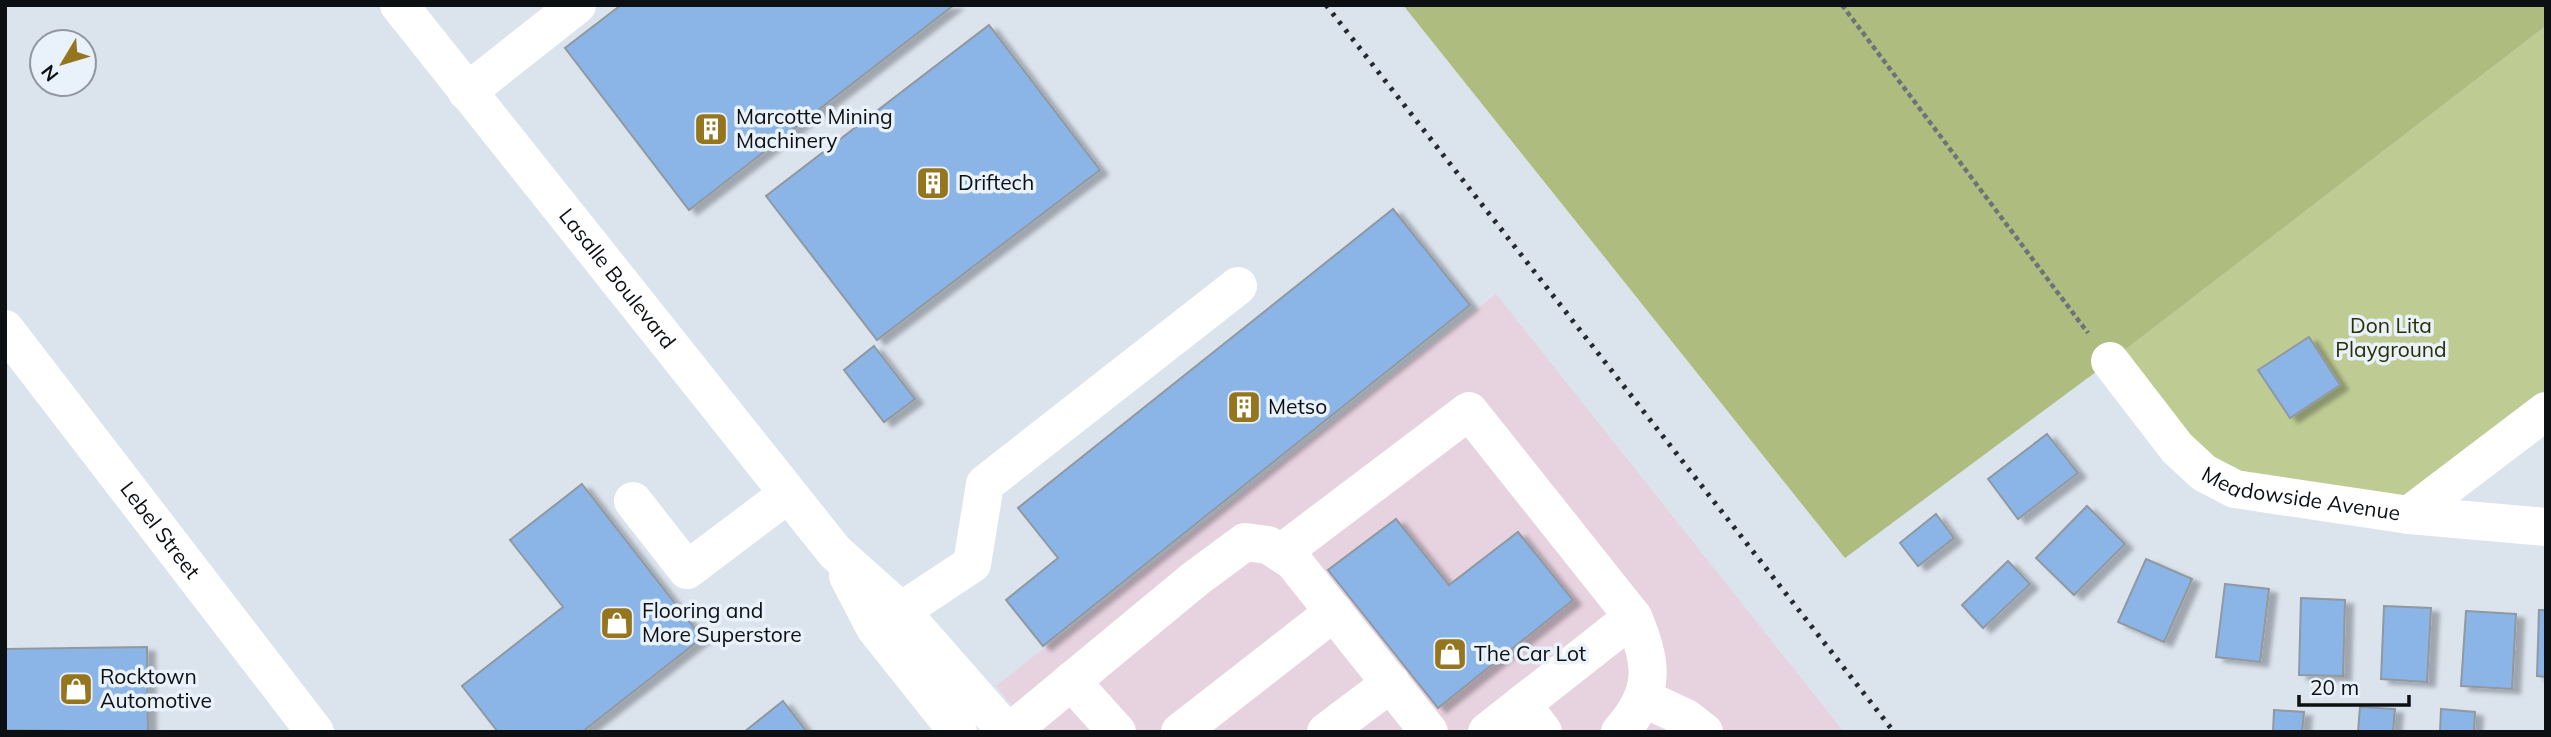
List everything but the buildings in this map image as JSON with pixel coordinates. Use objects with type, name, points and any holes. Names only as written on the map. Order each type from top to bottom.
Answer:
[{"type":"street","name":"Lasalle Boulevard","points":[[399,5],[835,552],[901,611],[1009,732]]},
{"type":"street","points":[[467,92],[577,5]]},
{"type":"street","points":[[901,611],[971,564],[985,484],[1238,286]]},
{"type":"street","name":"Lebel Street","points":[[5,329],[315,732]]},
{"type":"street","name":"Meadowside Avenue","points":[[2110,361],[2177,448],[2204,473],[2235,489],[2409,514],[2546,527]]},
{"type":"street","points":[[1281,554],[1469,411],[1633,617],[1648,651],[1643,698],[1641,709],[1620,732]]},
{"type":"street","points":[[2409,514],[2546,411]]},
{"type":"street","points":[[633,501],[687,570],[788,494]]},
{"type":"street","points":[[1009,732],[1195,579],[1245,542],[1268,545],[1293,561],[1429,732]]},
{"type":"street","name":"Lasalle Boulevard","points":[[835,552],[875,628],[958,732]]},
{"type":"street","points":[[1180,732],[1334,612]]},
{"type":"street","points":[[1487,732],[1533,718],[1633,617]]},
{"type":"street","points":[[1071,681],[1117,732]]},
{"type":"street","points":[[1326,732],[1391,683]]},
{"type":"street","points":[[1643,698],[1686,718],[1704,732]]},
{"type":"path","points":[[1842,5],[2110,361]]},
{"type":"shaded area","points":[[1496,294],[1844,732],[1034,732],[996,686]]},
{"type":"green space","points":[[1403,5],[2546,5],[2546,26],[2108,363],[1845,558]]},
{"type":"green space","name":"Don Lita Playground","points":[[2546,26],[2546,413],[2408,518],[2233,492],[2108,363]]},
{"type":"railway","points":[[1326,5],[1894,732]]},
{"type":"place","name":"Marcotte Mining Machinery","points":[[711,129]]},
{"type":"place","name":"Driftech","points":[[933,183]]},
{"type":"place","name":"Metso","points":[[1244,407]]},
{"type":"place","name":"Flooring and More Superstore","points":[[617,623]]},
{"type":"place","name":"The Car Lot","points":[[1450,654]]},
{"type":"place","name":"Rocktown Automotive","points":[[76,689]]}]
